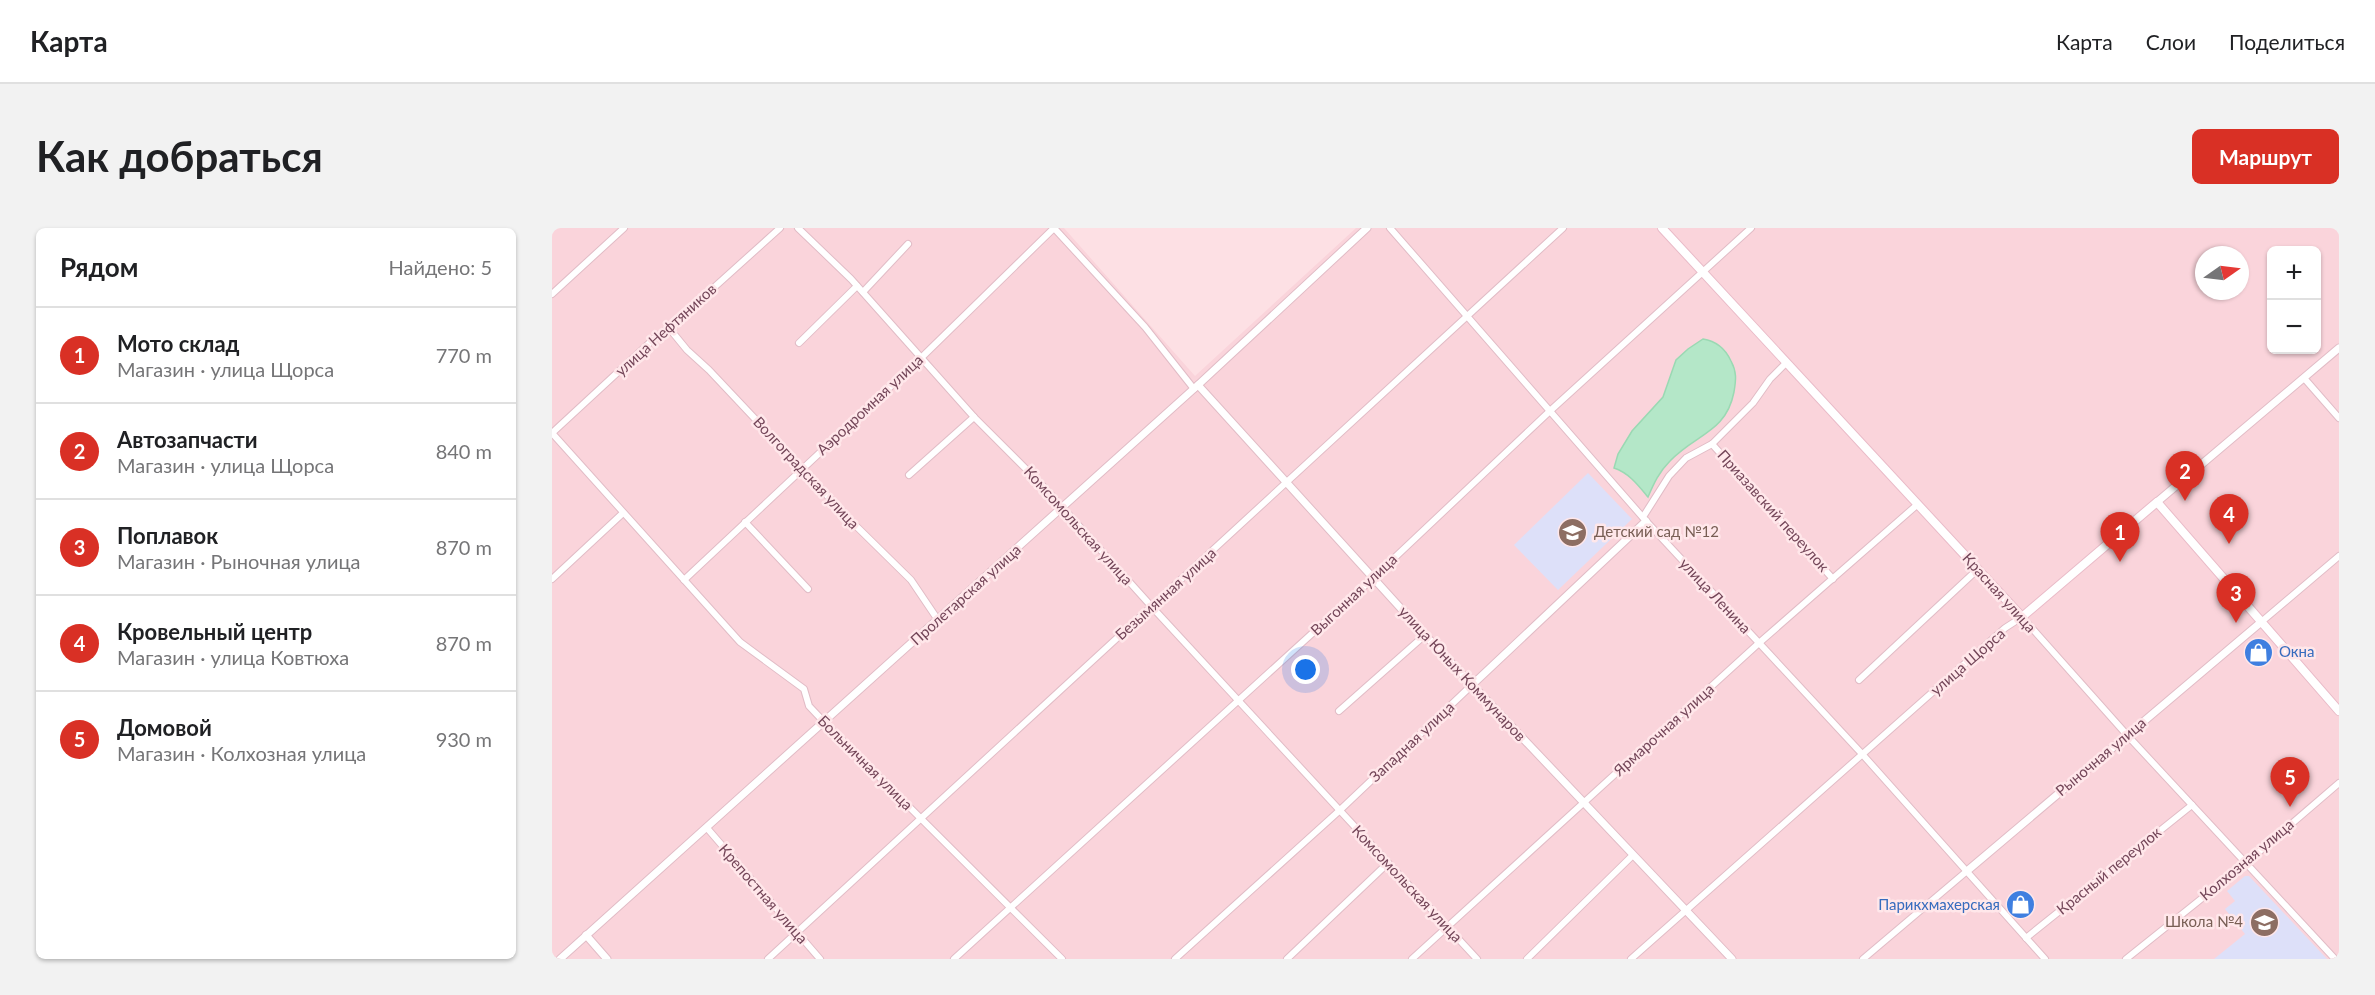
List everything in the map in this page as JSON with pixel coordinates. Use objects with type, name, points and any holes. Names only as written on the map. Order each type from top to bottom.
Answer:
[{"type":"main road","name":"Красная улица","points":[[1662,228],[2022,618]]},
{"type":"main road","name":"улица Щорса","points":[[2022,618],[2157,502]]},
{"type":"main road","points":[[2157,502],[2339,711]]},
{"type":"street","points":[[552,294],[624,228]]},
{"type":"street","name":"улица Нефтяников","points":[[552,433],[657,336],[669,328],[780,228]]},
{"type":"street","name":"Комсомольская улица","points":[[798,228],[863,292],[975,417],[1044,487],[1477,959]]},
{"type":"street","name":"Аэродромная улица","points":[[684,580],[922,357],[1054,228]]},
{"type":"street","name":"улица Юных Коммунаров","points":[[1054,228],[1372,579],[1732,959]]},
{"type":"street","name":"Пролетарская улица","points":[[560,959],[1196,387],[1367,228]]},
{"type":"street","name":"улица Ленина","points":[[1390,228],[1644,519],[1863,755],[2045,959]]},
{"type":"street","name":"Безымянная улица","points":[[768,959],[1563,228]]},
{"type":"street","name":"Выгонная улица","points":[[954,959],[1372,579],[1551,410],[1750,228]]},
{"type":"street","points":[[863,292],[908,244]]},
{"type":"street","points":[[799,343],[857,286]]},
{"type":"street","name":"Волгоградская улица","points":[[669,328],[687,350],[709,370],[853,523],[911,580],[938,620]]},
{"type":"street","name":"улица Щорса","points":[[2157,502],[2339,348]]},
{"type":"street","points":[[1644,519],[1669,476],[1686,458],[1712,444],[1753,403],[1770,379],[1786,363]]},
{"type":"street","points":[[2304,378],[2339,418]]},
{"type":"street","points":[[909,476],[975,417]]},
{"type":"street","name":"Больничная улица","points":[[552,433],[740,642],[804,689],[809,706],[825,723],[1062,959]]},
{"type":"street","name":"Приазавский переулок","points":[[1712,444],[1833,579]]},
{"type":"street","name":"Ярмарочная улица","points":[[1412,959],[1759,643],[1918,504]]},
{"type":"street","points":[[552,579],[623,513]]},
{"type":"street","name":"Западная улица","points":[[1175,959],[1339,811],[1644,519]]},
{"type":"street","points":[[745,522],[808,589]]},
{"type":"street","name":"Рыночная улица","points":[[1863,959],[2339,556]]},
{"type":"street","points":[[1859,680],[1978,569]]},
{"type":"street","name":"улица Щорса","points":[[1631,959],[2005,628],[2022,618]]},
{"type":"street","name":"Красная улица","points":[[2022,618],[2335,959]]},
{"type":"street","points":[[1339,711],[1425,635]]},
{"type":"street","name":"Колхозная улица","points":[[2126,959],[2246,863],[2339,783]]},
{"type":"street","name":"Красный переулок","points":[[2026,938],[2192,805]]},
{"type":"street","name":"Крепостная улица","points":[[707,828],[820,959]]},
{"type":"street","points":[[1527,959],[1633,855]]},
{"type":"street","points":[[1287,959],[1388,863]]},
{"type":"street","points":[[586,935],[607,959]]},
{"type":"shaded area","points":[[552,228],[1064,228],[1195,376],[1356,228],[2339,228],[2339,959],[552,959]]},
{"type":"shaded area","points":[[1703,339],[1720,346],[1733,365],[1736,380],[1730,406],[1717,425],[1666,465],[1648,497],[1629,476],[1614,468],[1618,454],[1632,431],[1663,397],[1676,360]]},
{"type":"shaded area","name":"Детский сад №12","points":[[1588,473],[1632,519],[1558,590],[1514,545]]},
{"type":"shaded area","name":"Школа №4","points":[[2245,876],[2249,876],[2327,959],[2214,959],[2245,934],[2225,909],[2235,901],[2227,891]]},
{"type":"place","name":"Автозапчасти","points":[[2185,501]]},
{"type":"place","name":"Детский сад №12","points":[[1573,532]]},
{"type":"place","name":"Кровельный центр","points":[[2229,544]]},
{"type":"place","name":"Мото склад","points":[[2120,562]]},
{"type":"place","name":"Поплавок","points":[[2236,623]]},
{"type":"place","name":"Окна","points":[[2258,652]]},
{"type":"place","name":"Домовой","points":[[2290,807]]},
{"type":"place","name":"Парикхмахерская","points":[[2021,905]]},
{"type":"place","name":"Школа №4","points":[[2264,922]]}]
